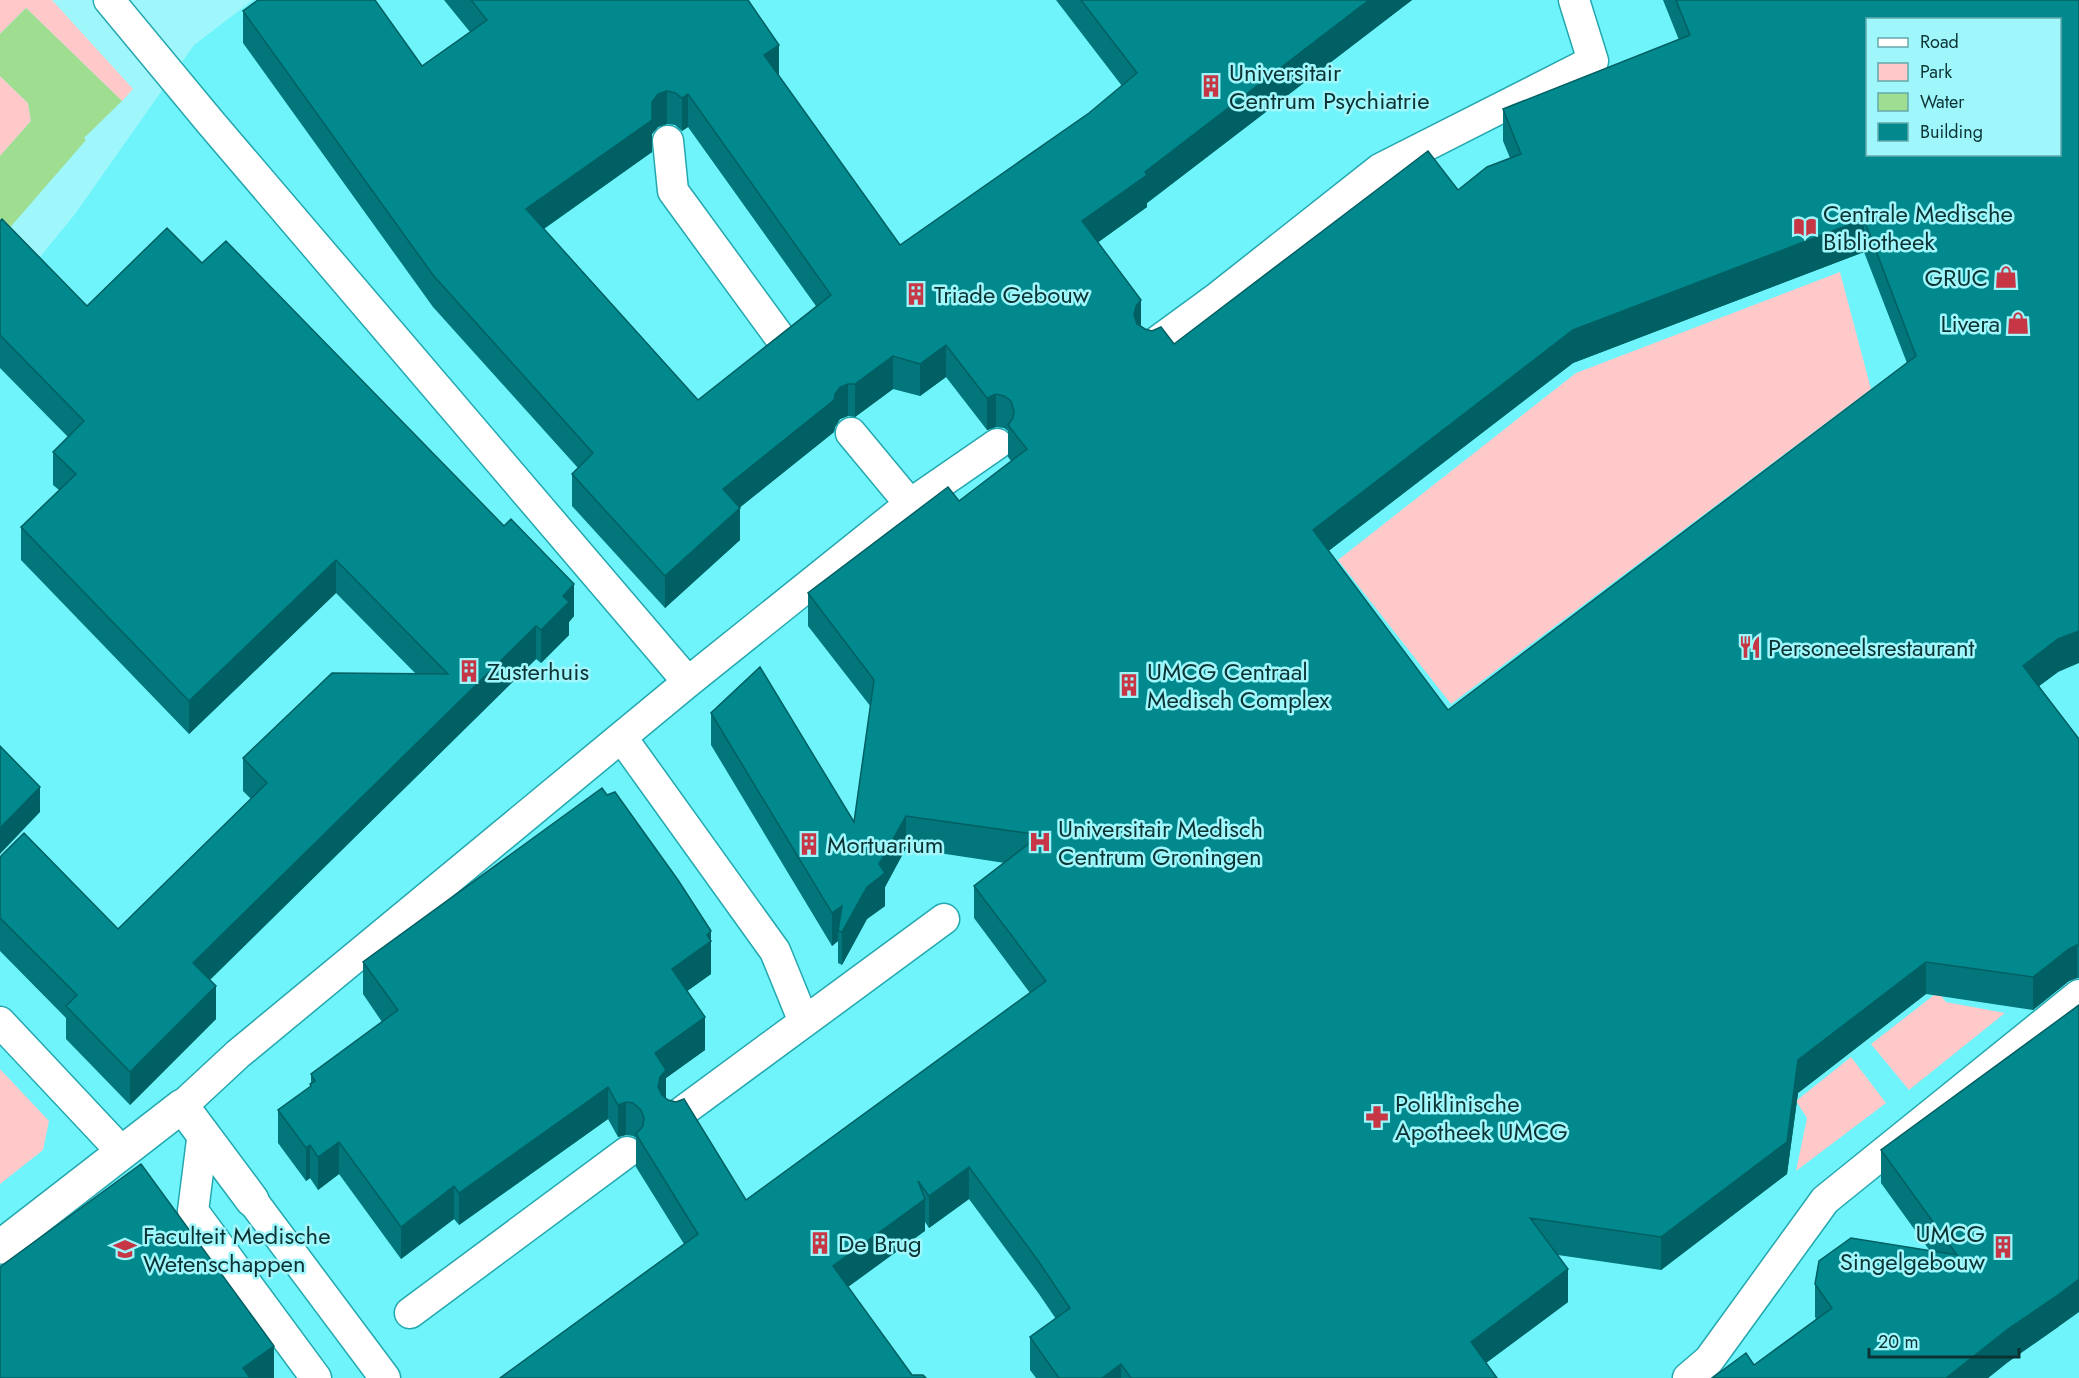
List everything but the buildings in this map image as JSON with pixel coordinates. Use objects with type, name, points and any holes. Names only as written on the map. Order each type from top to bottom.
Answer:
[{"type":"street","points":[[0,1247],[182,1106],[252,1200]]},
{"type":"lane","points":[[108,0],[688,682]]},
{"type":"lane","points":[[1151,346],[1218,297],[1380,169],[1593,61],[1574,0]]},
{"type":"lane","points":[[668,141],[673,191],[784,343]]},
{"type":"lane","points":[[851,433],[910,504]]},
{"type":"lane","points":[[182,1106],[238,1054],[688,682],[910,504],[997,444]]},
{"type":"lane","points":[[622,738],[775,951],[804,1022]]},
{"type":"lane","points":[[675,1117],[944,919]]},
{"type":"lane","points":[[1688,1378],[1709,1360],[1825,1200],[2079,995]]},
{"type":"lane","points":[[0,1022],[123,1153]]},
{"type":"lane","points":[[203,1132],[193,1211],[315,1378]]},
{"type":"lane","points":[[410,1313],[627,1152]]},
{"type":"lane","points":[[252,1200],[385,1378]]},
{"type":"shaded area","name":"Universitair Medisch Centrum Groningen","points":[[253,0],[2079,0],[2079,1378],[0,1378],[0,306],[75,214],[194,45]]},
{"type":"green space","points":[[0,0],[52,0],[133,89],[122,101],[26,8],[0,34]]},
{"type":"green space","points":[[0,76],[28,103],[31,121],[0,156]]},
{"type":"green space","points":[[1840,272],[1871,389],[1451,704],[1338,560],[1576,373]]},
{"type":"green space","points":[[1938,992],[1946,1002],[2005,1013],[1909,1090],[1871,1044]]},
{"type":"green space","points":[[1851,1057],[1886,1103],[1796,1171],[1807,1118],[1796,1101]]},
{"type":"green space","points":[[0,1069],[49,1121],[43,1150],[0,1184]]},
{"type":"water","points":[[26,8],[122,101],[84,138],[86,140],[0,239],[0,156],[31,121],[28,103],[0,76],[0,34]]},
{"type":"place","name":"Universitair Centrum Psychiatrie","points":[[1211,86]]},
{"type":"place","name":"Centrale Medische Bibliotheek","points":[[1805,227]]},
{"type":"place","name":"GRUC","points":[[2006,277]]},
{"type":"place","name":"Triade Gebouw","points":[[916,294]]},
{"type":"place","name":"Livera","points":[[2018,323]]},
{"type":"place","name":"Personeelsrestaurant","points":[[1750,647]]},
{"type":"place","name":"Zusterhuis","points":[[469,671]]},
{"type":"place","name":"UMCG Centraal Medisch Complex","points":[[1129,685]]},
{"type":"place","name":"Universitair Medisch Centrum Groningen","points":[[1040,842]]},
{"type":"place","name":"Mortuarium","points":[[809,844]]},
{"type":"place","name":"Poliklinische Apotheek UMCG","points":[[1377,1117]]},
{"type":"place","name":"De Brug","points":[[820,1243]]},
{"type":"place","name":"UMCG Singelgebouw","points":[[2003,1247]]},
{"type":"place","name":"Faculteit Medische Wetenschappen","points":[[125,1249]]}]
